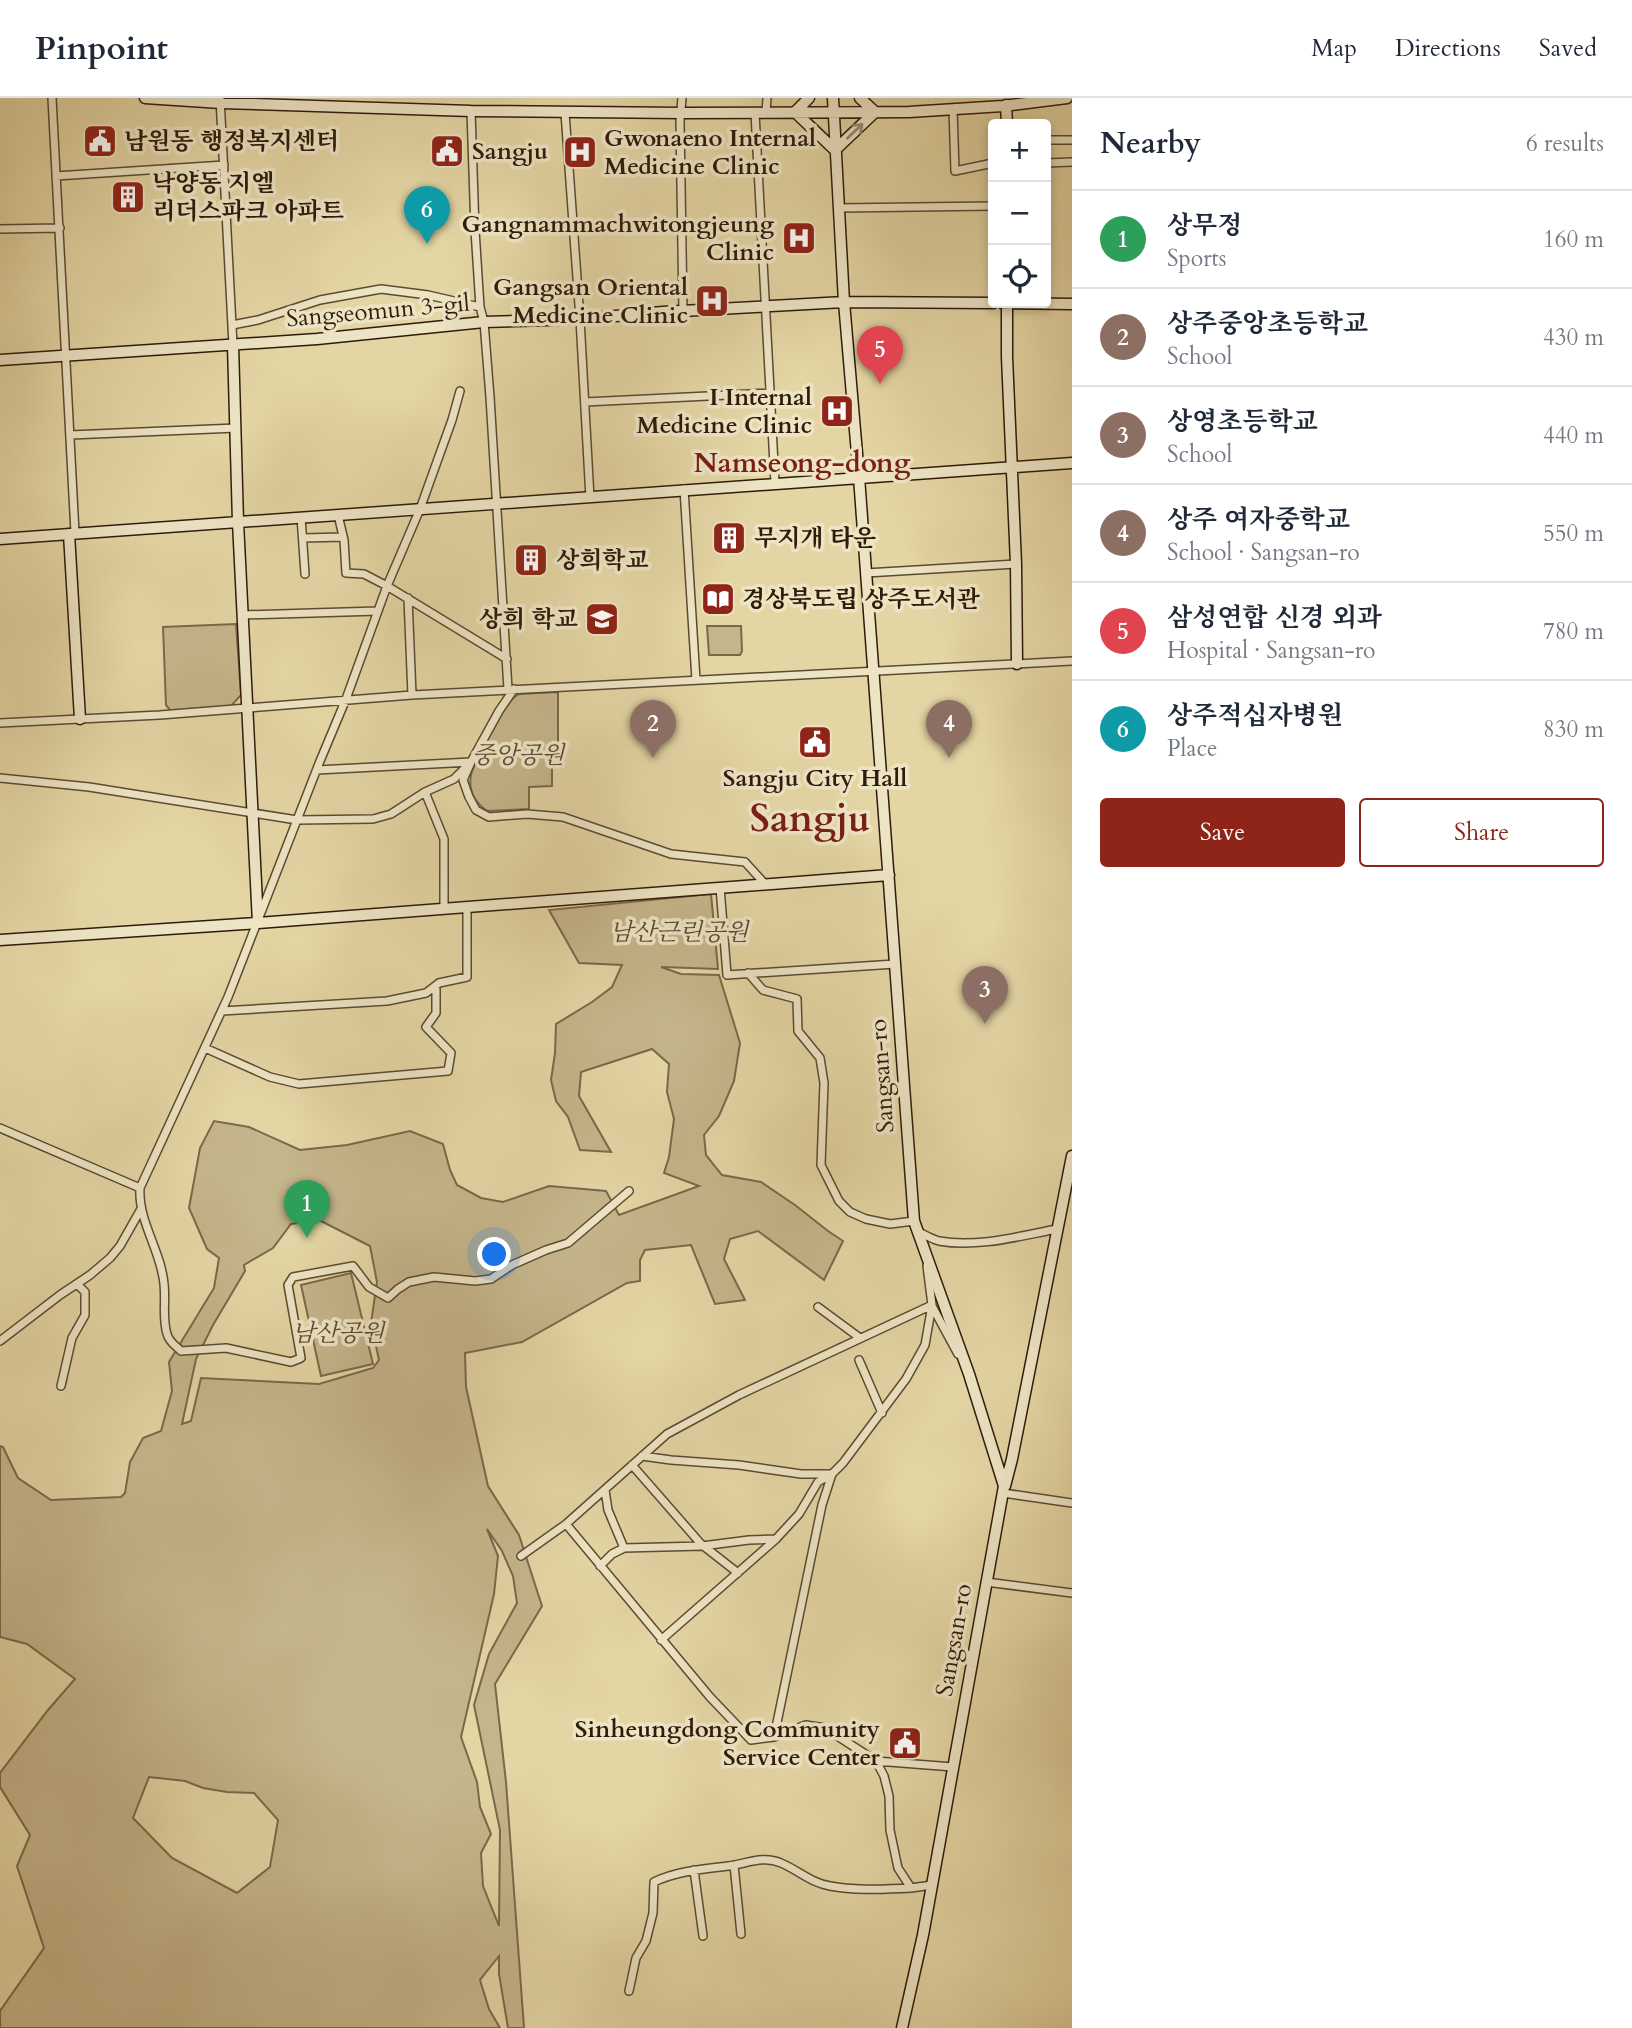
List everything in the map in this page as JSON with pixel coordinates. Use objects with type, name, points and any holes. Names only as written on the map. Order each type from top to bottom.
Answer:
[{"type":"street","points":[[52,98],[70,435],[80,719]]},
{"type":"street","points":[[145,98],[372,103],[434,110],[682,114],[953,109],[1067,98]]},
{"type":"street","points":[[434,98],[434,110]]},
{"type":"street","points":[[682,98],[680,121],[683,311]]},
{"type":"street","points":[[767,98],[760,113],[765,307],[775,483]]},
{"type":"street","points":[[795,112],[809,98]]},
{"type":"street","name":"Sangsan-ro","points":[[833,98],[844,302],[914,1221],[969,1374],[1004,1486],[923,1935],[902,2028]]},
{"type":"street","points":[[860,98],[875,112]]},
{"type":"street","points":[[220,101],[258,923]]},
{"type":"street","points":[[953,109],[955,171],[988,164]]},
{"type":"street","points":[[471,111],[480,307],[484,322],[511,689],[463,780],[469,797],[476,810],[489,817],[527,814],[563,817],[671,854],[745,862],[765,884]]},
{"type":"street","points":[[795,112],[835,150],[875,112]]},
{"type":"street","points":[[565,113],[590,498]]},
{"type":"street","points":[[1051,140],[1072,139]]},
{"type":"street","points":[[1051,163],[1072,162]]},
{"type":"street","points":[[57,176],[224,165]]},
{"type":"street","points":[[839,208],[988,206]]},
{"type":"street","points":[[0,229],[60,228]]},
{"type":"street","points":[[232,325],[258,320],[320,300],[381,289],[480,307]]},
{"type":"street","name":"Sangseomun 3-gil","points":[[0,360],[233,345],[484,322],[580,319],[844,302],[988,303]]},
{"type":"street","points":[[1051,304],[1072,304]]},
{"type":"street","points":[[1007,308],[1017,664]]},
{"type":"street","points":[[460,391],[420,509],[387,586],[346,699],[258,923],[222,1011],[140,1188],[141,1209],[161,1265],[167,1336],[181,1350],[226,1348],[291,1362],[301,1358],[288,1284],[293,1276],[353,1266],[369,1287],[388,1298],[409,1282],[434,1278],[475,1281],[491,1279],[512,1265],[568,1243],[629,1191]]},
{"type":"street","points":[[585,402],[770,393]]},
{"type":"street","points":[[70,435],[236,428]]},
{"type":"street","points":[[0,539],[1072,463]]},
{"type":"street","points":[[684,489],[696,680]]},
{"type":"street","points":[[338,515],[346,573],[364,574],[387,586],[507,659]]},
{"type":"street","points":[[301,517],[305,574]]},
{"type":"street","points":[[303,538],[343,537]]},
{"type":"street","points":[[866,573],[1016,564]]},
{"type":"street","points":[[408,598],[412,695]]},
{"type":"street","points":[[243,615],[378,611]]},
{"type":"street","points":[[0,723],[511,689],[1072,661]]},
{"type":"street","points":[[317,770],[471,761]]},
{"type":"street","points":[[0,778],[89,787],[297,820],[373,819],[391,814],[425,792],[454,779],[471,761]]},
{"type":"street","points":[[425,792],[444,839],[444,908]]},
{"type":"street","points":[[0,940],[889,875]]},
{"type":"street","points":[[720,887],[727,975],[895,964]]},
{"type":"street","points":[[222,1011],[387,1001],[426,993],[439,983],[467,977],[467,906]]},
{"type":"street","points":[[748,973],[763,990],[797,999],[798,1031],[820,1058],[824,1083],[821,1165],[839,1201],[850,1212],[866,1219],[890,1224],[914,1221]]},
{"type":"street","points":[[205,1048],[270,1077],[299,1084],[448,1071],[452,1053],[426,1027],[436,1013],[436,986]]},
{"type":"street","points":[[0,1128],[140,1188]]},
{"type":"street","points":[[1072,1156],[1012,1460],[1003,1493],[1072,1503]]},
{"type":"street","points":[[0,1341],[90,1275],[120,1246],[141,1209]]},
{"type":"street","points":[[919,1232],[938,1241],[965,1242],[1057,1229]]},
{"type":"street","points":[[661,1640],[776,1539],[799,1514],[818,1482],[832,1474],[843,1463],[906,1379],[925,1345],[932,1305],[926,1259]]},
{"type":"street","points":[[61,1386],[72,1338],[85,1315],[85,1292],[77,1284]]},
{"type":"street","points":[[521,1556],[566,1524],[667,1434],[738,1395],[932,1305]]},
{"type":"street","points":[[932,1305],[969,1374]]},
{"type":"street","points":[[818,1307],[860,1338]]},
{"type":"street","points":[[0,1331],[9,1334]]},
{"type":"street","points":[[859,1360],[882,1413]]},
{"type":"street","points":[[642,1456],[802,1474],[832,1474]]},
{"type":"street","points":[[632,1465],[702,1546],[737,1573]]},
{"type":"street","points":[[774,1737],[822,1505],[832,1474]]},
{"type":"street","points":[[605,1490],[608,1510],[624,1548]]},
{"type":"street","points":[[566,1524],[661,1640],[751,1740],[774,1737],[806,1725],[825,1728],[876,1761],[953,1767]]},
{"type":"street","points":[[600,1566],[612,1554],[624,1548],[702,1546],[776,1539]]},
{"type":"street","points":[[986,1582],[1072,1594]]},
{"type":"street","points":[[876,1761],[884,1776],[889,1796],[890,1830],[898,1868],[911,1888]]},
{"type":"street","points":[[629,1991],[636,1958],[646,1941],[653,1913],[654,1882],[694,1870],[761,1859],[780,1862],[827,1886],[860,1889],[932,1885]]},
{"type":"street","points":[[734,1865],[741,1934]]},
{"type":"street","points":[[694,1870],[703,1936]]},
{"type":"green space","points":[[236,624],[241,695],[230,707],[171,711],[166,705],[163,627]]},
{"type":"green space","points":[[707,626],[741,626],[740,655],[709,655]]},
{"type":"green space","name":"중앙공원","points":[[558,692],[558,748],[552,748],[552,786],[529,787],[529,809],[487,811],[472,794],[470,783],[472,771],[499,717],[519,694]]},
{"type":"green space","name":"남산근린공원","points":[[711,894],[718,969],[661,967],[681,974],[719,975],[740,1043],[734,1081],[719,1116],[704,1135],[706,1155],[722,1175],[761,1182],[843,1241],[824,1280],[758,1231],[730,1239],[724,1259],[745,1300],[715,1304],[691,1245],[645,1250],[640,1260],[640,1281],[627,1283],[522,1342],[465,1353],[466,1387],[488,1486],[519,1535],[542,1606],[495,1684],[506,1782],[524,2028],[508,2028],[499,1974],[499,1956],[480,1980],[489,2009],[500,2028],[0,2028],[0,2011],[44,1948],[17,1866],[30,1835],[0,1787],[0,1773],[75,1679],[27,1644],[0,1637],[0,1446],[3,1447],[18,1478],[51,1500],[121,1497],[125,1493],[130,1462],[143,1438],[161,1431],[172,1391],[169,1362],[214,1288],[219,1258],[207,1249],[189,1208],[200,1148],[214,1121],[249,1127],[300,1150],[347,1145],[410,1131],[443,1144],[457,1185],[481,1198],[503,1202],[549,1186],[606,1191],[619,1215],[699,1186],[664,1173],[674,1119],[667,1092],[669,1064],[652,1049],[581,1072],[579,1096],[611,1152],[580,1150],[568,1117],[556,1101],[551,1080],[556,1024],[612,987],[622,965],[579,963],[549,910]],"holes":[[[319,1220],[370,1246],[377,1282],[371,1323],[379,1360],[373,1368],[319,1384],[201,1378],[191,1421],[182,1424],[196,1359],[245,1271],[244,1265],[273,1248],[291,1224]],[[487,1529],[502,1551],[513,1576],[517,1603],[489,1654],[474,1705],[500,1830],[499,1926],[483,1886],[481,1853],[491,1834],[480,1807],[477,1782],[461,1737],[494,1594],[498,1556]],[[149,1777],[185,1781],[203,1788],[227,1792],[254,1793],[278,1820],[270,1867],[237,1893],[172,1858],[133,1818]]]},
{"type":"green space","name":"남산공원","points":[[351,1273],[373,1364],[321,1376],[301,1285]]},
{"type":"place","name":"남원동 행정복지센터","points":[[100,141]]},
{"type":"place","name":"Sangju","points":[[447,151]]},
{"type":"place","name":"Gwonaeno Internal Medicine Clinic","points":[[580,152]]},
{"type":"place","name":"낙양동 지엘 리더스파크 아파트","points":[[128,197]]},
{"type":"place","name":"Gangnammachwitongjeung Clinic","points":[[799,238]]},
{"type":"place","name":"상주적십자병원","points":[[427,244]]},
{"type":"place","name":"Gangsan Oriental Medicine Clinic","points":[[712,301]]},
{"type":"place","name":"삼성연합 신경 외과","points":[[880,384]]},
{"type":"place","name":"I Internal Medicine Clinic","points":[[837,411]]},
{"type":"place","name":"무지개 타운","points":[[729,538]]},
{"type":"place","name":"상희학교","points":[[531,560]]},
{"type":"place","name":"경상북도립 상주도서관","points":[[718,599]]},
{"type":"place","name":"상희 학교","points":[[602,619]]},
{"type":"place","name":"Sangju City Hall","points":[[815,742]]},
{"type":"place","name":"상주중앙초등학교","points":[[653,758]]},
{"type":"place","name":"상주 여자중학교","points":[[949,758]]},
{"type":"place","name":"상영초등학교","points":[[985,1024]]},
{"type":"place","name":"상무정","points":[[307,1238]]},
{"type":"place","name":"Sinheungdong Community Service Center","points":[[905,1743]]},
{"type":"district","name":"Namseong-dong","points":[[802,463]]},
{"type":"district","name":"Sangju","points":[[810,819]]}]
